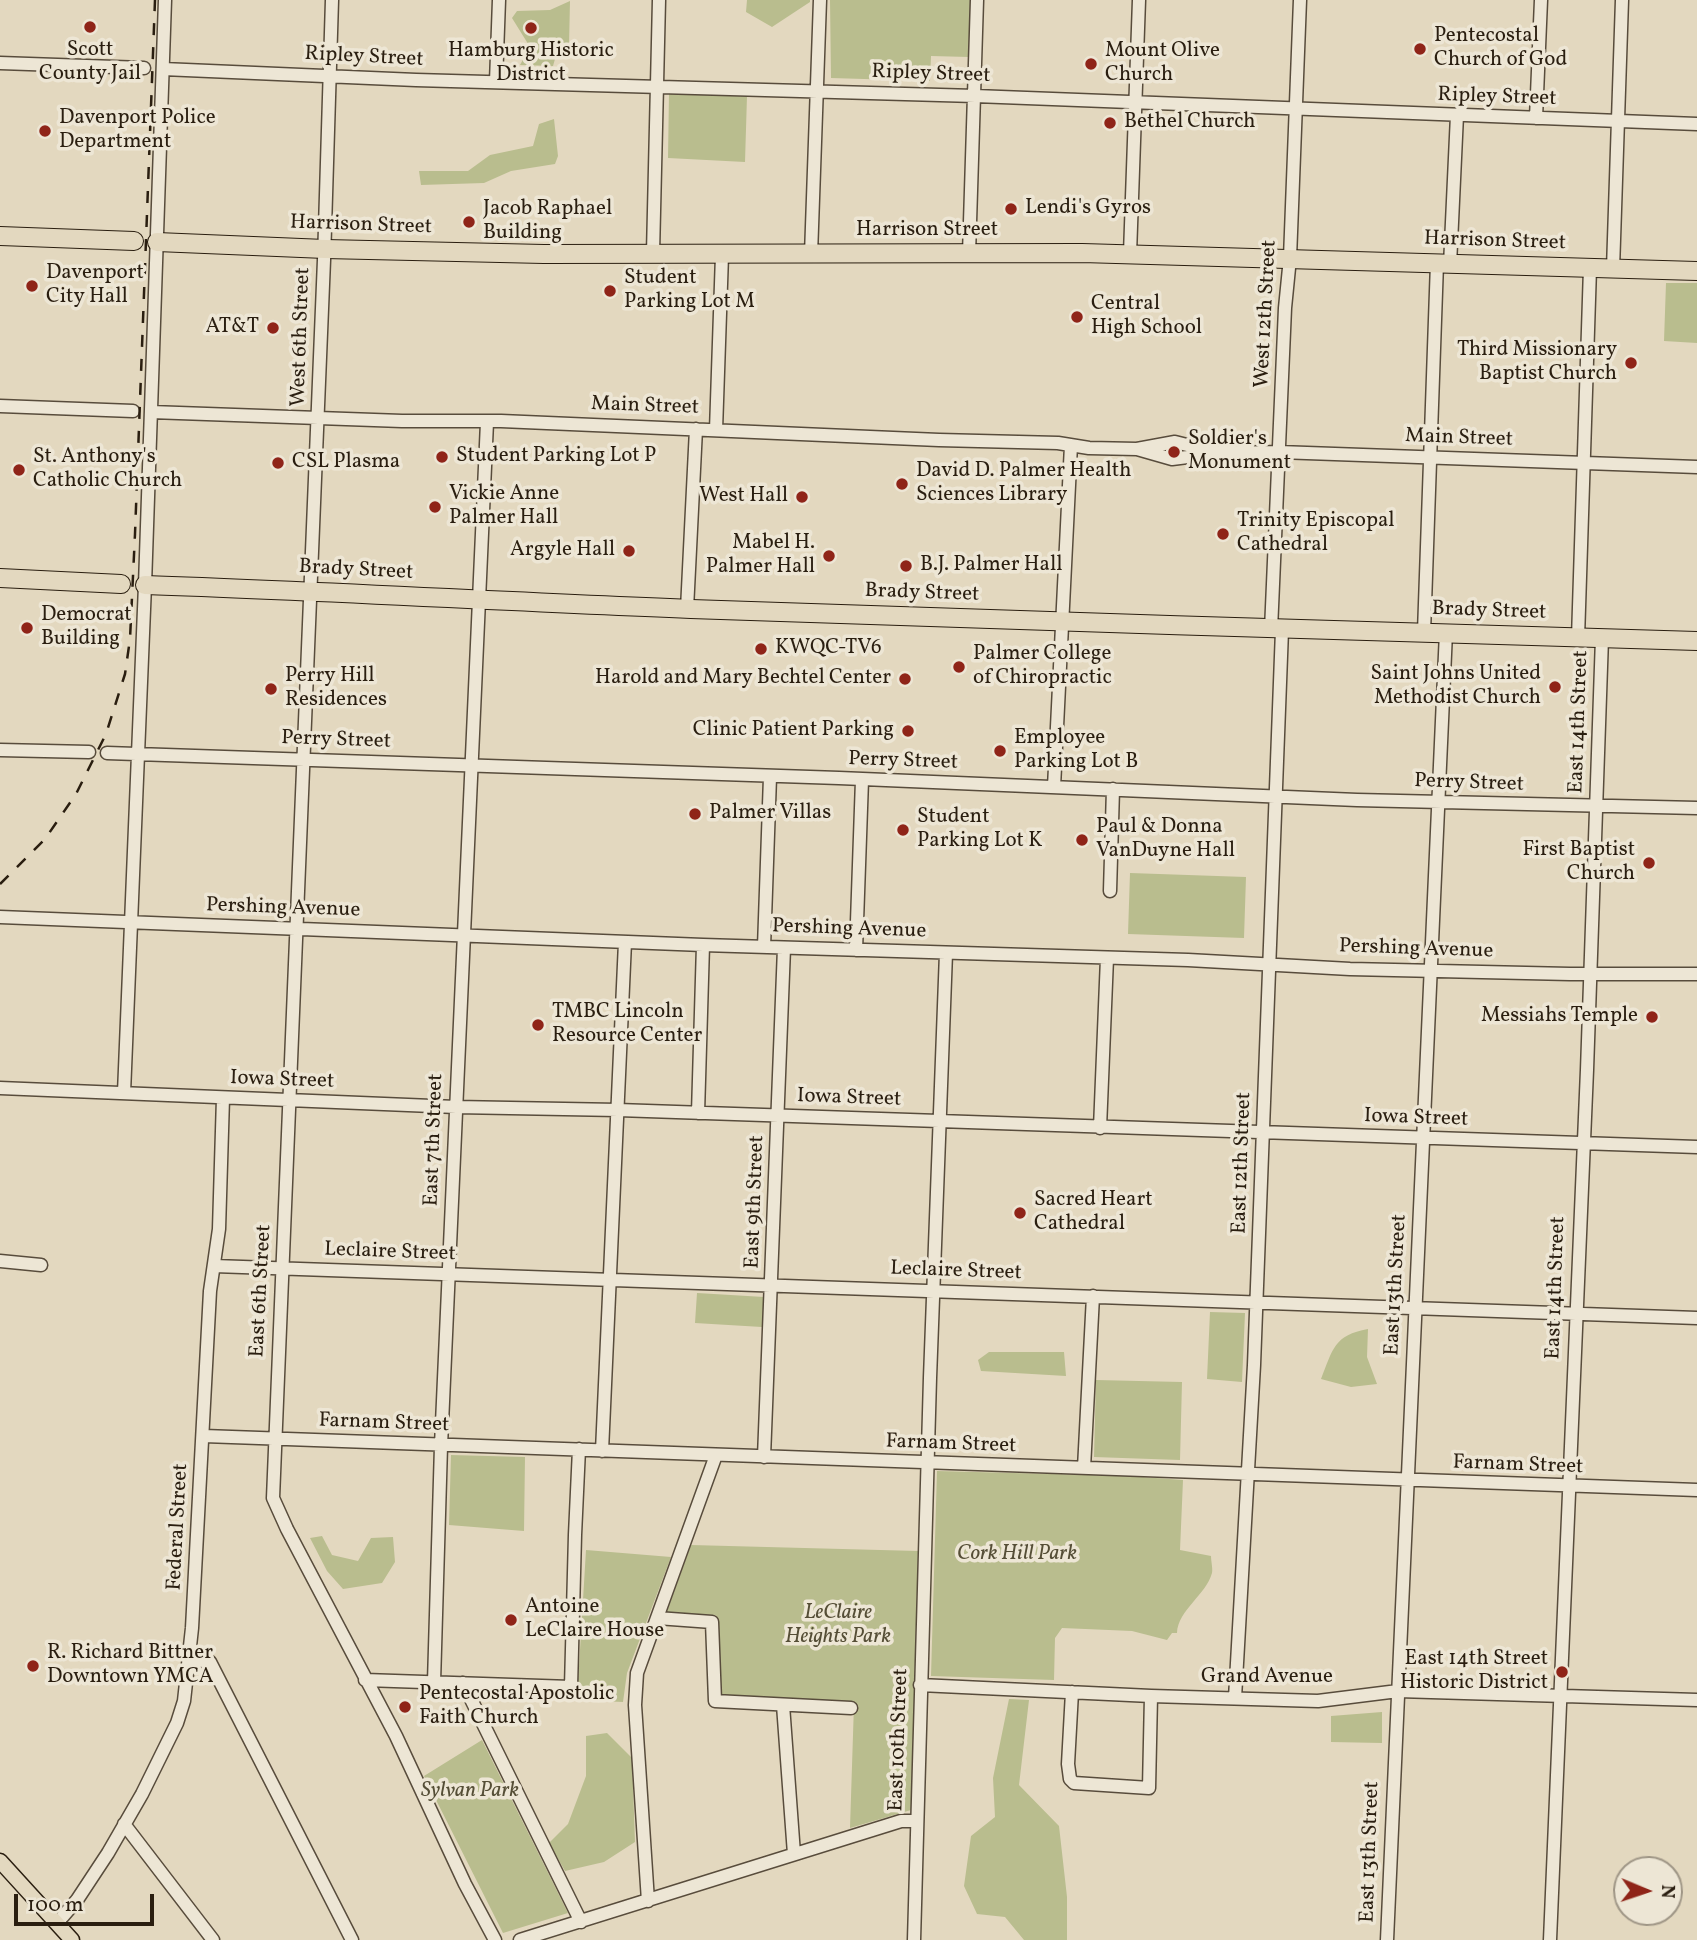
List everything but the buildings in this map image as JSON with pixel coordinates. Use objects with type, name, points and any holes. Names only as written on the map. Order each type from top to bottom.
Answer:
[{"type":"highway","points":[[0,236],[134,241]]},
{"type":"highway","name":"Harrison Street","points":[[157,242],[518,254],[1130,254],[1697,271]]},
{"type":"highway","points":[[0,578],[121,584]]},
{"type":"highway","name":"Brady Street","points":[[145,585],[687,609],[1697,642]]},
{"type":"main road","points":[[0,1861],[72,1940]]},
{"type":"street","points":[[124,1093],[139,754],[165,0]]},
{"type":"street","name":"West 6th Street","points":[[310,591],[325,249],[332,0]]},
{"type":"street","points":[[496,82],[499,0]]},
{"type":"street","points":[[653,253],[659,0]]},
{"type":"street","points":[[811,255],[820,0]]},
{"type":"street","points":[[969,254],[977,0]]},
{"type":"street","points":[[1130,254],[1139,0]]},
{"type":"street","name":"West 12th Street","points":[[1276,630],[1279,452],[1300,0]]},
{"type":"street","points":[[1536,118],[1541,0]]},
{"type":"street","points":[[1613,269],[1622,0]]},
{"type":"street","points":[[0,63],[144,68]]},
{"type":"street","name":"Ripley Street","points":[[163,69],[496,82],[817,90],[1697,124]]},
{"type":"street","points":[[1424,632],[1430,458],[1443,264],[1457,115]]},
{"type":"street","points":[[716,430],[722,255]]},
{"type":"street","points":[[1578,638],[1590,268]]},
{"type":"street","points":[[0,406],[133,411]]},
{"type":"street","name":"Main Street","points":[[151,412],[500,421],[1137,449],[1175,442],[1219,453],[1279,452],[1697,467]]},
{"type":"street","name":"East 7th Street","points":[[434,1682],[448,1275],[487,422]]},
{"type":"street","points":[[687,609],[696,429]]},
{"type":"street","points":[[1054,786],[1071,445]]},
{"type":"street","name":"East 6th Street","points":[[310,591],[273,1498],[277,1511],[396,1736],[465,1884],[495,1940]]},
{"type":"street","name":"East 12th Street","points":[[1235,1698],[1264,1133],[1276,797],[1276,630]]},
{"type":"street","name":"East 13th Street","points":[[1387,1940],[1446,632]]},
{"type":"street","name":"East 14th Street","points":[[1550,1940],[1562,1695],[1602,638]]},
{"type":"street","points":[[0,751],[89,752]]},
{"type":"street","name":"Perry Street","points":[[107,753],[1054,786],[1276,797],[1697,808]]},
{"type":"street","points":[[764,947],[770,777]]},
{"type":"street","points":[[856,950],[862,780]]},
{"type":"street","points":[[1110,891],[1113,789]]},
{"type":"street","name":"Pershing Avenue","points":[[0,917],[784,948],[1270,963],[1350,969],[1697,974]]},
{"type":"street","points":[[602,1451],[625,942]]},
{"type":"street","points":[[698,1113],[703,945]]},
{"type":"street","name":"East 9th Street","points":[[764,1457],[784,948]]},
{"type":"street","name":"East 10th Street","points":[[914,1940],[920,1685],[946,953]]},
{"type":"street","points":[[1100,1128],[1107,958]]},
{"type":"street","name":"Iowa Street","points":[[0,1088],[456,1107],[618,1110],[1697,1147]]},
{"type":"street","name":"Federal Street","points":[[57,1923],[77,1900],[124,1824],[177,1723],[184,1702],[190,1659],[210,1291],[219,1229],[223,1098]]},
{"type":"street","points":[[0,1261],[41,1265]]},
{"type":"street","name":"Leclaire Street","points":[[214,1266],[1697,1318]]},
{"type":"street","points":[[1084,1468],[1093,1296]]},
{"type":"street","name":"Farnam Street","points":[[204,1436],[1697,1490]]},
{"type":"street","points":[[365,1680],[571,1687],[579,1449]]},
{"type":"street","points":[[648,1901],[635,1705],[637,1673],[716,1455]]},
{"type":"street","points":[[657,1618],[712,1622],[715,1701],[851,1707]]},
{"type":"street","points":[[190,1659],[210,1662],[352,1940]]},
{"type":"street","points":[[463,1683],[580,1922]]},
{"type":"street","name":"Grand Avenue","points":[[920,1685],[1318,1701],[1398,1691],[1697,1700]]},
{"type":"street","points":[[1072,1692],[1068,1764],[1070,1779],[1074,1783],[1149,1787],[1151,1696]]},
{"type":"street","points":[[783,1705],[794,1854]]},
{"type":"street","points":[[520,1940],[901,1821],[917,1821]]},
{"type":"street","points":[[124,1824],[214,1940]]},
{"type":"green space","points":[[747,0],[810,2],[772,27],[746,12]]},
{"type":"green space","points":[[830,0],[971,0],[969,57],[931,56],[930,81],[831,78]]},
{"type":"green space","points":[[570,1],[569,46],[557,52],[553,66],[520,65],[530,47],[512,18],[517,11],[550,10]]},
{"type":"green space","points":[[669,94],[747,96],[745,162],[668,158]]},
{"type":"green space","points":[[554,119],[558,156],[555,164],[511,171],[484,183],[421,185],[419,171],[468,171],[490,155],[533,146],[539,124]]},
{"type":"green space","points":[[1666,283],[1697,283],[1697,343],[1664,341]]},
{"type":"green space","points":[[1130,873],[1246,877],[1244,938],[1128,934]]},
{"type":"green space","points":[[697,1293],[764,1297],[762,1327],[695,1323]]},
{"type":"green space","points":[[1210,1312],[1245,1313],[1242,1382],[1207,1379]]},
{"type":"green space","points":[[1368,1329],[1367,1357],[1377,1384],[1351,1387],[1321,1379],[1336,1345],[1348,1335]]},
{"type":"green space","points":[[989,1352],[1064,1352],[1066,1376],[981,1371],[978,1360]]},
{"type":"green space","points":[[1096,1380],[1182,1382],[1180,1460],[1094,1457]]},
{"type":"green space","points":[[451,1455],[525,1457],[524,1531],[449,1525]]},
{"type":"green space","name":"Cork Hill Park","points":[[937,1471],[1183,1480],[1180,1550],[1211,1556],[1212,1573],[1209,1581],[1182,1617],[1177,1633],[1172,1633],[1167,1640],[1132,1631],[1062,1628],[1055,1638],[1054,1680],[931,1676]]},
{"type":"green space","points":[[322,1536],[332,1555],[358,1561],[371,1538],[393,1537],[395,1562],[382,1583],[343,1589],[327,1571],[310,1538]]},
{"type":"green space","name":"LeClaire Heights Park","points":[[691,1545],[918,1551],[911,1810],[850,1828],[854,1704],[721,1696],[716,1615],[666,1614]]},
{"type":"green space","points":[[586,1550],[671,1557],[627,1673],[623,1702],[577,1700]]},
{"type":"green space","points":[[1009,1699],[1029,1700],[1019,1785],[1059,1826],[1067,1897],[1067,1940],[1024,1940],[1005,1917],[977,1914],[964,1886],[971,1836],[995,1817],[993,1778]]},
{"type":"green space","points":[[1382,1712],[1382,1743],[1331,1742],[1331,1716]]},
{"type":"green space","points":[[607,1733],[632,1758],[635,1842],[604,1862],[565,1871],[549,1843],[568,1824],[586,1776],[586,1736]]},
{"type":"green space","name":"Sylvan Park","points":[[482,1740],[568,1913],[503,1933],[424,1776]]},
{"type":"railway","points":[[0,884],[45,839],[76,794],[106,734],[125,674],[130,639],[135,534],[155,0]]},
{"type":"place","name":"Scott County Jail","points":[[90,27]]},
{"type":"place","name":"Hamburg Historic District","points":[[531,28]]},
{"type":"place","name":"Pentecostal Church of God","points":[[1420,49]]},
{"type":"place","name":"Mount Olive Church","points":[[1091,64]]},
{"type":"place","name":"Bethel Church","points":[[1110,123]]},
{"type":"place","name":"Davenport Police Department","points":[[45,131]]},
{"type":"place","name":"Lendi's Gyros","points":[[1011,209]]},
{"type":"place","name":"Jacob Raphael Building","points":[[469,222]]},
{"type":"place","name":"Davenport City Hall","points":[[32,286]]},
{"type":"place","name":"Student Parking Lot M","points":[[610,291]]},
{"type":"place","name":"Central High School","points":[[1077,317]]},
{"type":"place","name":"AT&T","points":[[273,328]]},
{"type":"place","name":"Third Missionary Baptist Church","points":[[1631,363]]},
{"type":"place","name":"Soldier's Monument","points":[[1174,452]]},
{"type":"place","name":"Student Parking Lot P","points":[[442,457]]},
{"type":"place","name":"CSL Plasma","points":[[278,463]]},
{"type":"place","name":"St. Anthony's Catholic Church","points":[[19,470]]},
{"type":"place","name":"David D. Palmer Health Sciences Library","points":[[902,484]]},
{"type":"place","name":"West Hall","points":[[802,497]]},
{"type":"place","name":"Vickie Anne Palmer Hall","points":[[435,507]]},
{"type":"place","name":"Trinity Episcopal Cathedral","points":[[1223,534]]},
{"type":"place","name":"Argyle Hall","points":[[629,551]]},
{"type":"place","name":"Mabel H. Palmer Hall","points":[[829,556]]},
{"type":"place","name":"B.J. Palmer Hall","points":[[906,566]]},
{"type":"place","name":"Democrat Building","points":[[27,628]]},
{"type":"place","name":"KWQC-TV6","points":[[761,649]]},
{"type":"place","name":"Palmer College of Chiropractic","points":[[959,667]]},
{"type":"place","name":"Harold and Mary Bechtel Center","points":[[905,679]]},
{"type":"place","name":"Saint Johns United Methodist Church","points":[[1555,687]]},
{"type":"place","name":"Perry Hill Residences","points":[[271,689]]},
{"type":"place","name":"Clinic Patient Parking","points":[[908,731]]},
{"type":"place","name":"Employee Parking Lot B","points":[[1000,751]]},
{"type":"place","name":"Palmer Villas","points":[[695,814]]},
{"type":"place","name":"Student Parking Lot K","points":[[903,830]]},
{"type":"place","name":"Paul & Donna VanDuyne Hall","points":[[1082,840]]},
{"type":"place","name":"First Baptist Church","points":[[1649,863]]},
{"type":"place","name":"Messiahs Temple","points":[[1652,1017]]},
{"type":"place","name":"TMBC Lincoln Resource Center","points":[[538,1025]]},
{"type":"place","name":"Sacred Heart Cathedral","points":[[1020,1213]]},
{"type":"place","name":"Antoine LeClaire House","points":[[511,1620]]},
{"type":"place","name":"R. Richard Bittner Downtown YMCA","points":[[33,1666]]},
{"type":"place","name":"East 14th Street Historic District","points":[[1562,1672]]},
{"type":"place","name":"Pentecostal Apostolic Faith Church","points":[[405,1707]]}]
